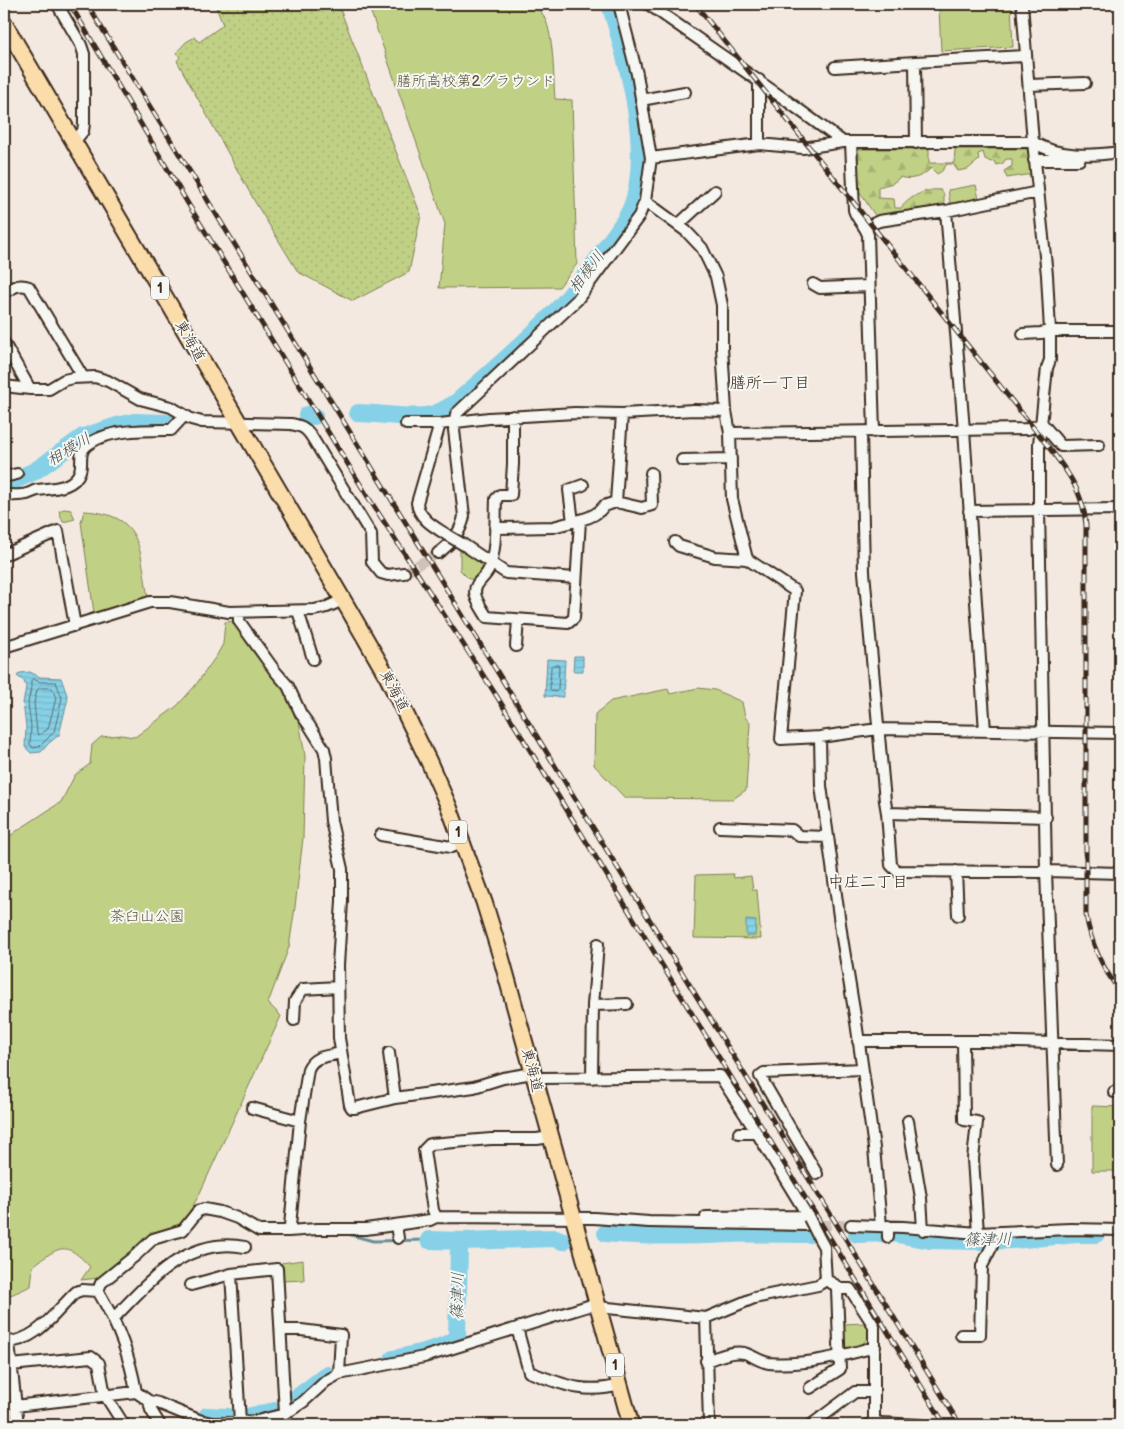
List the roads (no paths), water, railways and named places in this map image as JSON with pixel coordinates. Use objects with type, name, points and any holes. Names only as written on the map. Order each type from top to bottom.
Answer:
[{"type":"highway","name":"東海道","points":[[4,23],[343,600],[404,710],[429,762],[463,843],[492,928],[631,1425]]},
{"type":"street","points":[[57,4],[81,45],[84,54],[84,124],[83,131],[74,142]]},
{"type":"street","points":[[438,553],[449,545],[457,534],[462,526],[464,516],[454,421],[456,414],[577,300],[639,216],[645,201],[650,158],[637,74],[619,4]]},
{"type":"street","points":[[648,4],[847,142],[854,210],[856,217],[866,228],[868,235],[874,432]]},
{"type":"street","points":[[1022,4],[1034,160],[1047,275],[1050,331],[1050,360],[1047,368],[1039,444],[1046,871],[1057,1165]]},
{"type":"street","points":[[834,67],[1026,56]]},
{"type":"street","points":[[915,62],[916,143]]},
{"type":"street","points":[[758,80],[759,144]]},
{"type":"street","points":[[1028,85],[1085,83]]},
{"type":"street","points":[[641,100],[685,92]]},
{"type":"street","points":[[650,158],[759,144],[803,148],[847,142],[1033,142],[1052,152],[1084,154],[1120,153]]},
{"type":"street","points":[[1034,160],[1111,160],[1120,153]]},
{"type":"street","points":[[678,225],[715,191]]},
{"type":"street","points":[[866,228],[879,221],[946,211],[1038,192]]},
{"type":"street","points":[[645,201],[686,231],[706,252],[716,278],[722,305],[722,348],[726,411],[730,433],[732,500],[747,559]]},
{"type":"street","points":[[946,211],[964,430],[985,731]]},
{"type":"street","points":[[813,284],[820,288],[869,286]]},
{"type":"street","points":[[4,293],[16,286],[24,285],[29,287],[83,377]]},
{"type":"street","points":[[1023,334],[1050,331],[1120,331]]},
{"type":"street","points":[[4,344],[30,389]]},
{"type":"street","points":[[4,386],[49,389],[64,380],[83,377],[95,378],[108,381],[140,399],[171,407],[184,416],[202,422],[291,424],[307,429],[371,534],[372,562],[381,573],[388,575],[404,573]]},
{"type":"street","points":[[406,424],[440,424],[513,416],[575,413],[622,414],[694,410],[726,411]]},
{"type":"street","points":[[616,502],[622,414]]},
{"type":"street","points":[[4,495],[27,494],[36,490],[55,489],[64,486],[76,477],[80,471],[81,452],[85,446],[94,441],[134,430],[171,430],[184,416]]},
{"type":"street","points":[[513,416],[511,495],[500,495],[496,499],[491,562],[488,572],[477,582],[475,595],[487,617],[568,623],[574,618],[577,521],[569,490],[583,485]]},
{"type":"street","points":[[730,433],[1028,429],[1041,423]]},
{"type":"street","points":[[1041,423],[1061,446],[1099,445]]},
{"type":"street","points":[[440,424],[417,503],[427,522],[506,573],[576,578]]},
{"type":"street","points":[[861,432],[864,572],[891,865],[898,871],[1120,872]]},
{"type":"street","points":[[682,460],[730,459]]},
{"type":"street","points":[[495,528],[553,527],[588,518],[604,506],[616,502],[642,508],[652,505],[651,473]]},
{"type":"street","points":[[4,478],[17,474]]},
{"type":"street","points":[[969,511],[1120,509]]},
{"type":"street","points":[[4,555],[58,531],[75,626]]},
{"type":"street","points":[[675,542],[679,546],[715,556],[747,559],[795,591],[781,739],[820,737],[878,729],[1120,733]]},
{"type":"street","points":[[4,647],[150,602],[170,602],[210,610],[240,612],[320,609],[343,600]]},
{"type":"street","points":[[298,611],[313,659]]},
{"type":"street","points":[[240,612],[240,621],[275,671],[288,686],[301,714],[324,749],[332,821],[342,869],[338,987],[340,1053],[352,1108],[395,1098],[474,1087],[503,1078],[534,1076],[543,1078],[720,1076],[757,1133],[824,1247],[826,1280]]},
{"type":"street","points":[[516,646],[518,620]]},
{"type":"street","points":[[820,737],[821,786],[886,1229]]},
{"type":"street","points":[[887,813],[1046,817]]},
{"type":"street","points":[[720,827],[792,830],[799,836],[828,837]]},
{"type":"street","points":[[381,835],[451,847],[463,843]]},
{"type":"street","points":[[956,871],[958,915]]},
{"type":"street","points":[[592,1078],[593,1005],[598,944]]},
{"type":"street","points":[[294,1020],[296,1001],[304,989],[310,987],[338,987]]},
{"type":"street","points":[[593,1005],[627,1004]]},
{"type":"street","points":[[858,1041],[963,1041],[1120,1045]]},
{"type":"street","points":[[963,1041],[964,1120],[977,1122],[974,1159],[978,1234]]},
{"type":"street","points":[[288,1231],[300,1120],[308,1069],[311,1062],[318,1058],[340,1053]]},
{"type":"street","points":[[389,1053],[395,1098]]},
{"type":"street","points":[[818,1174],[760,1076],[764,1073],[862,1069]]},
{"type":"street","points":[[252,1108],[300,1120]]},
{"type":"street","points":[[908,1122],[921,1198],[923,1230]]},
{"type":"street","points":[[739,1133],[757,1133]]},
{"type":"street","points":[[436,1218],[433,1210],[424,1150],[426,1146],[430,1144],[491,1139],[537,1139],[550,1136]]},
{"type":"street","points":[[136,1392],[129,1357],[113,1319],[98,1291],[101,1283],[153,1239],[183,1230],[198,1211],[204,1209],[236,1218],[258,1231],[366,1229],[436,1218],[573,1218],[692,1223],[808,1220]]},
{"type":"street","points":[[396,1225],[398,1238]]},
{"type":"street","points":[[851,1226],[978,1234],[993,1239],[1070,1229],[1120,1230]]},
{"type":"street","points":[[961,1335],[980,1335],[982,1266],[993,1239]]},
{"type":"street","points":[[113,1319],[156,1275],[184,1257],[202,1248],[235,1245],[245,1247]]},
{"type":"street","points":[[191,1285],[231,1274],[277,1269],[281,1330],[282,1418]]},
{"type":"street","points":[[231,1274],[240,1422]]},
{"type":"street","points":[[810,1388],[840,1369],[837,1286],[826,1280]]},
{"type":"street","points":[[16,1406],[136,1392],[149,1401],[212,1423],[282,1418],[326,1381],[340,1374],[424,1357],[588,1306],[706,1318],[754,1298],[818,1285],[826,1280]]},
{"type":"street","points":[[837,1289],[850,1289],[874,1326],[874,1392],[871,1423],[920,1425]]},
{"type":"street","points":[[18,1425],[11,1365],[6,1342],[30,1336],[40,1329],[76,1292],[82,1290],[98,1291]]},
{"type":"street","points":[[706,1318],[709,1425]]},
{"type":"street","points":[[517,1328],[529,1372],[574,1388],[588,1390],[612,1388],[620,1385]]},
{"type":"street","points":[[281,1330],[301,1330],[341,1335],[340,1374]]},
{"type":"street","points":[[706,1361],[732,1353],[744,1353],[767,1363],[791,1363],[839,1357],[875,1347]]},
{"type":"street","points":[[11,1365],[91,1357],[99,1363],[105,1395],[124,1425]]},
{"type":"street","points":[[810,1425],[855,1392],[874,1392]]},
{"type":"street","points":[[149,1401],[151,1410],[160,1425]]},
{"type":"street","points":[[186,1425],[199,1420]]},
{"type":"water","points":[[574,656],[583,656],[583,671],[573,671]]},
{"type":"water","points":[[547,659],[565,660],[563,697],[545,696]]},
{"type":"water","points":[[30,672],[40,677],[61,678],[68,698],[59,735],[41,752],[31,753],[25,747],[26,727],[23,703],[26,687],[24,681],[17,676],[20,673]]},
{"type":"water","points":[[746,920],[756,921],[755,936],[746,936]]},
{"type":"waterway","name":"相模川","points":[[358,413],[405,417],[423,416],[438,413],[456,403],[547,321],[584,278],[624,222],[635,197],[639,175],[640,151],[638,125],[629,74],[610,4]]},
{"type":"waterway","name":"相模川","points":[[307,415],[314,416]]},
{"type":"waterway","name":"相模川","points":[[4,485],[35,471],[83,437],[134,422],[167,423]]},
{"type":"waterway","points":[[344,1233],[373,1241],[429,1240]]},
{"type":"waterway","name":"篠津川","points":[[606,1233],[668,1236],[811,1234]]},
{"type":"waterway","name":"篠津川","points":[[857,1234],[892,1233],[930,1240],[980,1241],[1096,1234]]},
{"type":"waterway","name":"篠津川","points":[[393,1359],[445,1345],[457,1337],[459,1248],[464,1241],[555,1238],[563,1241]]},
{"type":"waterway","points":[[429,1240],[464,1241]]},
{"type":"waterway","name":"篠津川","points":[[294,1400],[327,1375]]},
{"type":"waterway","name":"篠津川","points":[[251,1416],[275,1411]]},
{"type":"waterway","name":"篠津川","points":[[207,1416],[228,1417]]},
{"type":"tunnel","points":[[404,573],[438,553]]},
{"type":"tunnel","points":[[806,1225],[851,1225]]},
{"type":"railway","points":[[70,4],[187,202],[368,497],[496,695],[945,1425]]},
{"type":"railway","points":[[87,4],[960,1425]]},
{"type":"railway","points":[[695,4],[1040,436],[1070,477],[1081,499],[1086,525],[1086,915],[1098,955],[1120,991]]},
{"type":"district","name":"膳所一丁目","points":[[770,383]]},
{"type":"district","name":"中庄二丁目","points":[[868,882]]},
{"type":"park label","name":"膳所高校第2グラウンド","points":[[476,81]]},
{"type":"park label","name":"茶臼山公園","points":[[147,916]]}]
